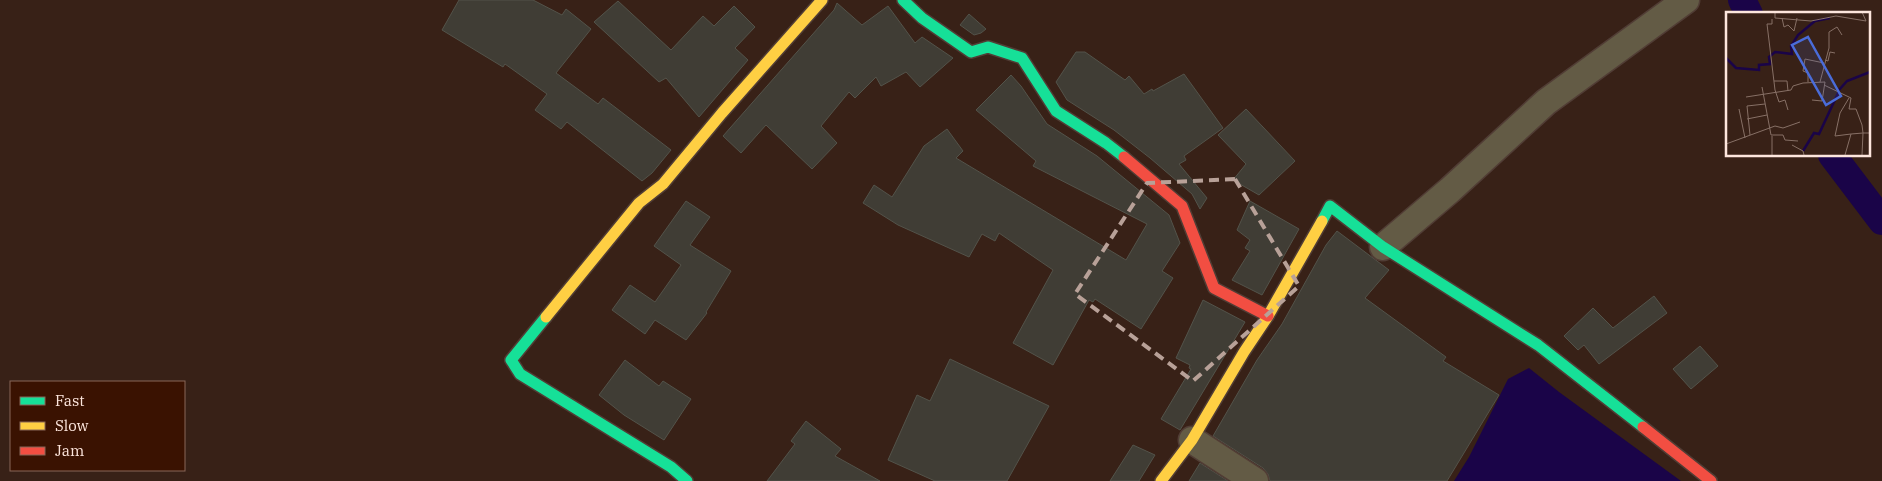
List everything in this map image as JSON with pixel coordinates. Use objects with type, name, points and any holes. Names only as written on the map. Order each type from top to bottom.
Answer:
[{"type":"street","points":[[686,481],[670,467],[520,374],[511,360],[639,203],[663,184],[722,113],[822,0]]},
{"type":"street","points":[[903,0],[922,18],[971,52],[988,47],[1022,58],[1056,111],[1106,143],[1182,206],[1214,288],[1268,316]]},
{"type":"street","points":[[1383,247],[1450,190],[1546,102],[1686,0]]},
{"type":"street","points":[[1161,481],[1192,440],[1244,352],[1268,316],[1330,206],[1383,247],[1538,345],[1711,481]]},
{"type":"street","points":[[1192,440],[1255,481]]},
{"type":"highlighted area","points":[[1235,179],[1299,286],[1193,381],[1075,294],[1147,183]]},
{"type":"shaded area","points":[[1529,368],[1681,481],[1454,481],[1469,457],[1508,379]]},
{"type":"building","points":[[459,0],[533,0],[562,15],[566,9],[591,29],[556,73],[598,104],[603,98],[671,150],[652,173],[642,181],[567,122],[561,129],[535,110],[547,94],[505,64],[503,67],[442,30]]},
{"type":"building","points":[[618,1],[671,50],[703,16],[714,26],[734,6],[755,27],[735,48],[748,60],[699,117],[666,78],[659,82],[594,22]]},
{"type":"building","points":[[837,3],[862,25],[888,6],[915,43],[922,37],[953,58],[920,87],[906,72],[881,86],[876,77],[855,98],[849,92],[821,126],[837,143],[812,169],[766,125],[741,153],[723,136],[834,10]]},
{"type":"building","points":[[969,14],[986,29],[974,35],[960,25]]},
{"type":"building","points":[[1076,52],[1085,52],[1125,80],[1129,76],[1144,94],[1184,74],[1223,128],[1184,156],[1186,160],[1179,164],[1207,198],[1200,209],[1192,194],[1150,158],[1114,130],[1067,100],[1056,82]]},
{"type":"building","points":[[1011,75],[1021,86],[1047,124],[1097,156],[1169,215],[1180,243],[1162,271],[1173,278],[1141,329],[1095,299],[1093,302],[1089,300],[1053,365],[1013,343],[1053,270],[999,233],[995,241],[982,234],[969,257],[898,225],[863,203],[874,185],[892,197],[924,146],[947,129],[963,151],[956,158],[1126,260],[1147,224],[1033,166],[1036,161],[976,110]]},
{"type":"building","points":[[1246,109],[1295,161],[1259,195],[1233,180],[1246,164],[1218,135]]},
{"type":"building","points":[[686,201],[710,217],[690,245],[731,271],[707,313],[686,340],[655,320],[645,334],[612,310],[630,285],[655,302],[681,265],[654,246]]},
{"type":"building","points":[[1250,201],[1299,229],[1262,295],[1232,280],[1250,251],[1245,248],[1250,240],[1237,230]]},
{"type":"building","points":[[1337,231],[1389,270],[1365,298],[1446,357],[1443,361],[1499,395],[1447,481],[1270,481],[1268,474],[1263,468],[1213,436],[1257,360],[1282,324],[1326,245]]},
{"type":"building","points":[[1654,296],[1667,313],[1599,364],[1584,345],[1578,350],[1564,336],[1593,308],[1613,328]]},
{"type":"building","points":[[1203,300],[1245,322],[1180,430],[1161,419],[1191,369],[1189,368],[1190,365],[1176,358]]},
{"type":"building","points":[[1700,346],[1718,366],[1691,389],[1673,369]]},
{"type":"building","points":[[950,359],[1049,406],[1007,481],[935,481],[888,460],[917,395],[930,401]]},
{"type":"building","points":[[625,360],[659,386],[663,381],[691,399],[664,440],[624,415],[599,395]]},
{"type":"building","points":[[806,421],[841,449],[835,456],[880,481],[767,481],[795,444],[791,441]]},
{"type":"building","points":[[1133,445],[1155,455],[1139,481],[1110,481]]},
{"type":"building","points":[[1200,463],[1228,481],[1189,481]]},
{"type":"waterway","points":[[1742,0],[1748,12]]},
{"type":"waterway","points":[[1833,156],[1882,221]]},
{"type":"traffic: fast","points":[[903,0],[922,18],[971,52],[988,47],[1022,58],[1056,111],[1106,143],[1124,157]]},
{"type":"traffic: fast","points":[[1322,221],[1330,206],[1383,247],[1538,345],[1643,427]]},
{"type":"traffic: fast","points":[[546,317],[511,360],[520,374],[671,467],[687,481]]},
{"type":"traffic: slow","points":[[546,317],[639,203],[663,184],[722,113],[822,0]]},
{"type":"traffic: slow","points":[[1161,481],[1192,440],[1244,352],[1268,316],[1322,221]]},
{"type":"traffic: jam","points":[[1124,157],[1182,206],[1214,288],[1268,316]]},
{"type":"traffic: jam","points":[[1643,427],[1711,481]]}]
